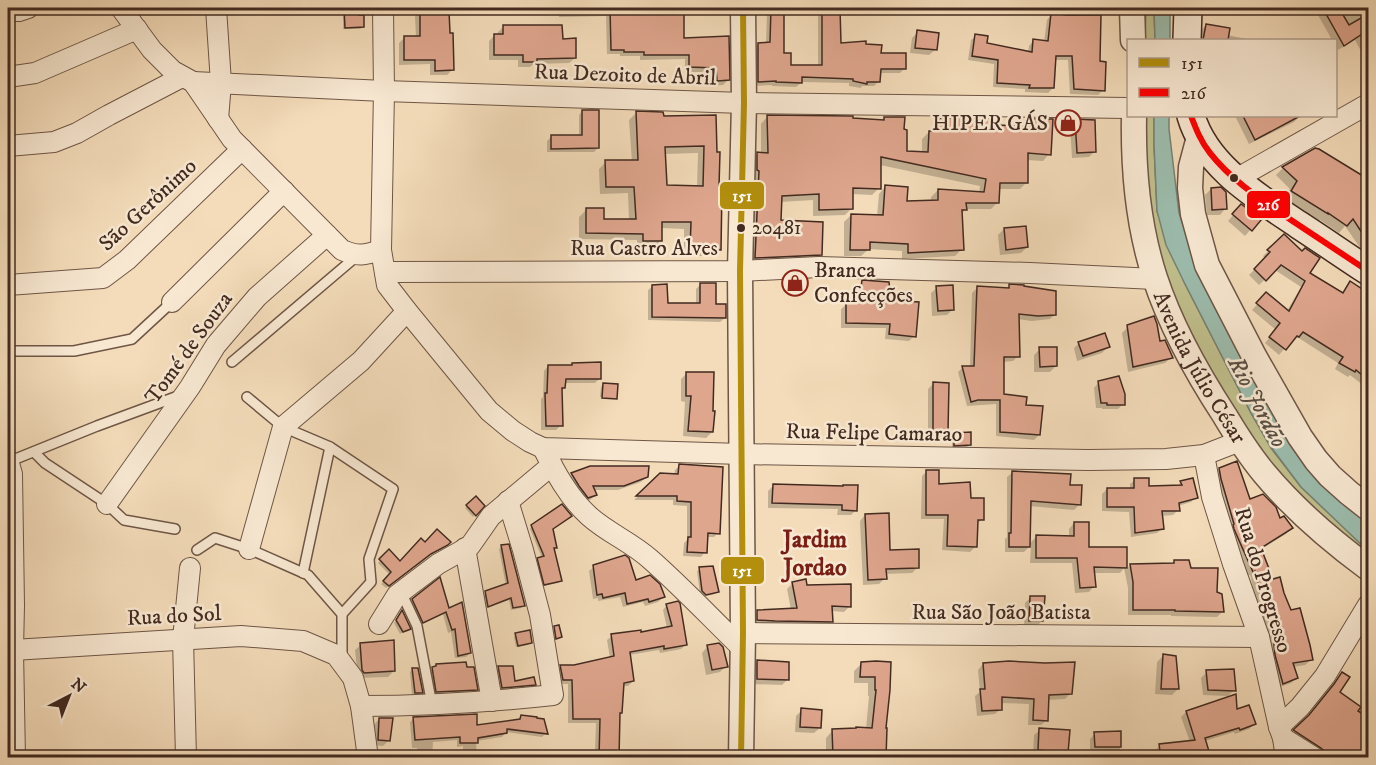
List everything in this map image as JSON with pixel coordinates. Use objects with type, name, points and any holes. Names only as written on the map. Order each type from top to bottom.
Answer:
[{"type":"main road","points":[[1187,39],[1188,8]]},
{"type":"main road","points":[[1195,126],[1216,160],[1236,179],[1259,197],[1367,268]]},
{"type":"street","points":[[8,11],[28,8]]},
{"type":"street","points":[[121,8],[152,50],[173,71],[188,80],[232,139],[342,250],[358,255]]},
{"type":"street","points":[[216,8],[221,83],[218,119]]},
{"type":"street","points":[[383,8],[383,261],[387,285],[489,411],[547,457],[570,494],[588,515],[650,558],[743,641]]},
{"type":"street","points":[[741,758],[743,641],[740,271],[744,103],[743,8]]},
{"type":"street","points":[[1132,8],[1133,39]]},
{"type":"street","points":[[8,77],[35,73],[137,29]]},
{"type":"street","points":[[8,146],[54,142],[78,133],[130,104],[188,80]]},
{"type":"street","name":"Rua Dezoito de Abril","points":[[188,80],[384,91],[744,103],[1127,108]]},
{"type":"street","points":[[1236,179],[1368,104]]},
{"type":"street","name":"Avenida Júlio César","points":[[1134,117],[1135,175],[1140,213],[1155,279],[1179,337],[1200,378],[1240,441],[1263,472],[1313,524],[1368,568]]},
{"type":"street","points":[[1195,126],[1190,188],[1192,214],[1207,265],[1254,356],[1300,437],[1330,476],[1368,508]]},
{"type":"street","name":"São Gerônimo","points":[[8,285],[103,278],[127,260],[242,149]]},
{"type":"street","points":[[172,302],[284,191]]},
{"type":"street","name":"Tomé de Souza","points":[[107,504],[186,393],[216,345],[257,297],[327,235]]},
{"type":"street","name":"Rua Castro Alves","points":[[358,255],[383,261],[740,271],[819,267],[1155,279]]},
{"type":"street","points":[[249,549],[283,427],[361,361],[407,311]]},
{"type":"street","points":[[1204,455],[1240,441]]},
{"type":"street","name":"Rua Felipe Camarao","points":[[547,457],[742,454],[1088,460],[1166,459],[1204,455]]},
{"type":"street","name":"Rua do Progresso","points":[[1204,455],[1212,497],[1259,637],[1283,741]]},
{"type":"street","points":[[380,624],[397,595],[438,564],[470,546],[490,516],[508,501],[547,457]]},
{"type":"street","points":[[9,468],[13,650],[11,733],[15,758]]},
{"type":"street","points":[[361,706],[432,705],[553,695],[540,615],[508,501]]},
{"type":"street","points":[[465,548],[492,701]]},
{"type":"street","points":[[186,758],[183,639],[193,559]]},
{"type":"street","points":[[1315,758],[1283,741],[1300,707],[1325,676],[1368,605]]},
{"type":"street","name":"Rua do Sol","points":[[13,650],[241,636],[303,641],[339,659]]},
{"type":"street","name":"Rua São João Batista","points":[[743,641],[1259,637]]},
{"type":"street","points":[[339,659],[353,678],[361,706],[368,758]]},
{"type":"lane","points":[[232,362],[358,255]]},
{"type":"lane","points":[[8,351],[74,351],[132,339],[172,302]]},
{"type":"lane","points":[[9,468],[34,452],[186,393]]},
{"type":"lane","points":[[247,397],[283,427],[330,447],[393,489],[369,559],[371,582],[342,614],[339,659]]},
{"type":"lane","points":[[303,573],[330,447]]},
{"type":"lane","points":[[34,452],[45,464],[107,504],[124,520],[175,529]]},
{"type":"lane","points":[[193,559],[214,538],[249,549],[308,575],[342,614]]},
{"type":"lane","points":[[401,592],[417,626],[432,705]]},
{"type":"shaded area","points":[[1146,8],[1154,8],[1155,39],[1145,39]]},
{"type":"shaded area","points":[[1146,117],[1154,117],[1157,211],[1184,282],[1271,448],[1301,487],[1368,550],[1366,555],[1286,484],[1253,443],[1186,330],[1157,249],[1144,164]]},
{"type":"water","points":[[1154,8],[1170,8],[1170,39],[1155,39]]},
{"type":"water","name":"Rio Jordão","points":[[1154,117],[1169,117],[1179,213],[1189,244],[1210,292],[1323,483],[1368,520],[1368,551],[1301,487],[1271,447],[1251,413],[1166,245],[1157,211]]},
{"type":"building","points":[[344,8],[359,8],[359,15],[364,15],[364,27],[345,28]]},
{"type":"building","points":[[610,8],[684,8],[684,38],[729,36],[730,80],[717,81],[716,68],[689,67],[689,55],[644,55],[644,52],[611,50]]},
{"type":"building","points":[[771,8],[784,8],[784,53],[791,53],[791,65],[822,65],[822,8],[840,8],[841,43],[866,41],[866,44],[882,45],[881,53],[906,53],[906,69],[881,69],[880,82],[867,82],[867,84],[853,81],[853,79],[802,77],[802,83],[758,82],[758,43],[770,42]]},
{"type":"building","points":[[1339,8],[1349,25],[1368,14],[1368,30],[1344,46],[1325,12]]},
{"type":"building","points":[[420,9],[449,11],[450,33],[453,33],[454,70],[435,71],[435,60],[404,60],[404,36],[420,36]]},
{"type":"building","points":[[1051,13],[1101,15],[1100,61],[1106,62],[1105,91],[1074,89],[1072,56],[1056,56],[1054,88],[1029,88],[1030,85],[997,83],[998,60],[972,56],[975,34],[988,36],[987,43],[1032,52],[1033,39],[1048,41]]},
{"type":"building","points":[[1206,24],[1230,28],[1228,39],[1203,39]]},
{"type":"building","points":[[503,25],[562,25],[563,39],[576,38],[576,58],[537,59],[537,62],[523,62],[523,55],[494,55],[494,34],[503,34]]},
{"type":"building","points":[[917,30],[939,33],[937,50],[915,48]]},
{"type":"building","points":[[582,110],[599,110],[599,148],[551,149],[551,135],[582,135]]},
{"type":"building","points":[[636,111],[663,112],[664,116],[716,115],[717,152],[720,152],[719,187],[722,187],[721,250],[690,249],[691,222],[662,222],[662,241],[643,241],[643,234],[586,233],[586,208],[604,208],[604,219],[636,219],[634,187],[606,187],[605,160],[638,160]],"holes":[[[704,146],[703,186],[667,185],[665,147]]]},
{"type":"building","points":[[767,115],[853,116],[853,118],[884,120],[884,117],[905,117],[907,151],[928,152],[929,131],[938,131],[940,118],[1000,118],[1000,125],[1030,127],[1031,119],[1053,119],[1051,155],[1028,153],[1028,183],[1000,183],[999,203],[966,203],[967,210],[962,210],[964,250],[908,253],[908,244],[870,242],[870,250],[850,250],[851,214],[883,215],[885,185],[908,187],[907,201],[938,200],[938,189],[984,192],[986,179],[881,157],[881,189],[853,188],[853,209],[819,210],[819,194],[782,196],[781,220],[823,222],[822,255],[755,258],[759,171],[757,170],[757,152],[768,153]]},
{"type":"building","points":[[1244,117],[1298,117],[1255,140]]},
{"type":"building","points":[[1075,119],[1095,120],[1096,152],[1077,153]]},
{"type":"building","points":[[1315,148],[1368,179],[1368,242],[1353,219],[1347,226],[1291,191],[1297,181],[1282,167]]},
{"type":"building","points":[[1221,187],[1226,192],[1227,209],[1212,210],[1211,188]]},
{"type":"building","points":[[1241,204],[1262,219],[1252,231],[1232,214]]},
{"type":"building","points":[[1026,226],[1028,247],[1006,250],[1004,228]]},
{"type":"building","points":[[1284,234],[1302,251],[1305,248],[1320,258],[1310,273],[1343,293],[1350,281],[1368,293],[1368,380],[1356,370],[1355,372],[1339,363],[1343,357],[1303,332],[1286,350],[1269,337],[1280,323],[1256,303],[1266,292],[1289,311],[1305,281],[1281,265],[1266,281],[1254,269],[1270,252],[1267,250]]},
{"type":"building","points":[[862,280],[889,282],[891,300],[919,302],[916,337],[889,334],[890,324],[846,323],[846,302],[859,302]]},
{"type":"building","points":[[700,283],[716,283],[716,304],[726,304],[726,318],[652,317],[652,285],[667,284],[668,303],[700,303]]},
{"type":"building","points":[[1009,284],[1056,291],[1056,315],[1019,314],[1020,357],[1004,357],[1004,394],[1027,397],[1026,405],[1043,406],[1040,435],[1000,432],[1000,400],[971,402],[962,366],[974,366],[977,286],[1009,288]]},
{"type":"building","points":[[953,285],[954,310],[938,311],[936,286]]},
{"type":"building","points":[[1154,316],[1160,341],[1165,340],[1173,358],[1133,367],[1127,325]]},
{"type":"building","points":[[1105,333],[1110,347],[1083,356],[1078,342]]},
{"type":"building","points":[[1039,347],[1057,347],[1057,366],[1040,367]]},
{"type":"building","points":[[601,362],[601,379],[566,379],[565,388],[562,388],[563,426],[546,426],[545,393],[547,393],[548,365]]},
{"type":"building","points":[[686,372],[714,372],[713,432],[688,431],[691,396],[686,396]]},
{"type":"building","points":[[1119,376],[1125,394],[1125,405],[1101,403],[1098,381]]},
{"type":"building","points":[[933,382],[949,383],[948,432],[933,432]]},
{"type":"building","points":[[603,383],[618,384],[617,399],[602,398]]},
{"type":"building","points":[[971,432],[971,445],[954,446],[954,433]]},
{"type":"building","points":[[1237,461],[1250,499],[1263,494],[1276,507],[1280,518],[1284,516],[1293,528],[1261,548],[1273,579],[1280,577],[1291,610],[1300,608],[1313,660],[1293,663],[1298,678],[1283,684],[1275,655],[1273,634],[1255,571],[1253,572],[1234,529],[1221,479],[1219,468]]},
{"type":"building","points":[[679,464],[723,467],[720,534],[708,533],[707,553],[687,552],[688,537],[691,537],[691,502],[677,501],[677,496],[636,496],[660,473],[678,474]]},
{"type":"building","points":[[590,466],[649,466],[648,477],[624,486],[593,486],[597,495],[588,498],[571,473]]},
{"type":"building","points":[[926,470],[939,470],[939,484],[970,482],[971,498],[984,498],[984,520],[978,520],[977,547],[947,546],[948,515],[926,515]]},
{"type":"building","points":[[1012,471],[1071,474],[1070,485],[1082,485],[1081,505],[1031,501],[1030,547],[1009,547]]},
{"type":"building","points":[[1134,478],[1149,478],[1149,486],[1182,485],[1180,481],[1193,478],[1198,498],[1179,503],[1180,511],[1162,511],[1164,529],[1135,533],[1134,507],[1107,507],[1107,488],[1134,488]]},
{"type":"building","points":[[773,484],[858,485],[857,511],[842,510],[842,505],[772,503]]},
{"type":"building","points":[[476,496],[485,506],[476,516],[466,505]]},
{"type":"building","points":[[562,504],[572,516],[553,529],[557,548],[554,548],[562,581],[544,585],[537,558],[544,556],[531,525]]},
{"type":"building","points":[[889,513],[890,550],[919,549],[919,568],[886,569],[887,579],[868,580],[865,514]]},
{"type":"building","points":[[1074,522],[1089,522],[1089,547],[1127,547],[1127,568],[1094,567],[1096,587],[1080,588],[1077,558],[1036,558],[1036,535],[1074,536]]},
{"type":"building","points":[[437,529],[451,542],[448,545],[431,554],[389,586],[383,581],[391,572],[379,559],[389,549],[400,561],[421,538],[425,542]]},
{"type":"building","points":[[509,544],[525,606],[513,608],[511,598],[488,607],[485,591],[508,583],[501,545]]},
{"type":"building","points":[[625,555],[629,558],[636,580],[650,575],[660,584],[665,597],[649,602],[648,599],[627,604],[625,593],[603,598],[602,594],[597,595],[593,565]]},
{"type":"building","points":[[1174,560],[1189,560],[1191,568],[1218,568],[1217,592],[1222,594],[1224,612],[1133,610],[1133,582],[1130,564],[1174,563]]},
{"type":"building","points":[[713,566],[719,592],[706,595],[702,591],[699,567]]},
{"type":"building","points":[[440,577],[449,608],[462,602],[471,653],[458,656],[455,629],[452,630],[446,612],[423,623],[412,599]]},
{"type":"building","points":[[806,579],[807,585],[851,584],[851,607],[832,606],[833,622],[757,620],[757,610],[797,608],[792,582]]},
{"type":"building","points":[[1030,596],[1045,596],[1043,621],[1029,621]]},
{"type":"building","points":[[678,601],[687,645],[664,649],[664,646],[630,652],[634,681],[624,683],[622,713],[620,713],[619,758],[599,758],[600,719],[573,719],[572,680],[563,680],[560,665],[574,665],[614,656],[611,634],[641,630],[641,632],[672,626],[666,604]]},
{"type":"building","points":[[402,610],[411,629],[403,632],[396,620]]},
{"type":"building","points":[[559,625],[562,637],[556,639],[554,626]]},
{"type":"building","points":[[530,630],[532,643],[518,646],[515,633]]},
{"type":"building","points":[[394,640],[395,671],[364,673],[360,643]]},
{"type":"building","points":[[719,643],[723,647],[728,667],[712,670],[707,645]]},
{"type":"building","points":[[1163,654],[1176,656],[1179,689],[1161,689]]},
{"type":"building","points":[[757,660],[789,662],[789,680],[757,679]]},
{"type":"building","points":[[466,662],[467,667],[474,667],[478,690],[436,692],[432,667],[436,664]]},
{"type":"building","points":[[861,662],[891,662],[886,758],[833,757],[832,729],[872,728],[875,677],[860,677]]},
{"type":"building","points":[[1075,662],[1072,694],[1049,695],[1048,721],[1033,720],[1034,699],[1002,697],[1002,710],[982,711],[980,689],[985,689],[983,663]]},
{"type":"building","points":[[498,666],[513,666],[515,681],[534,677],[536,685],[502,688]]},
{"type":"building","points":[[412,668],[418,668],[423,693],[415,693]]},
{"type":"building","points":[[1234,669],[1236,691],[1208,690],[1206,670]]},
{"type":"building","points":[[1342,672],[1350,677],[1340,692],[1361,707],[1358,711],[1368,717],[1368,758],[1332,758],[1293,730],[1309,715]]},
{"type":"building","points":[[1236,694],[1237,709],[1249,705],[1256,724],[1205,738],[1211,758],[1161,758],[1159,744],[1195,740],[1186,711]]},
{"type":"building","points":[[801,708],[822,710],[821,728],[800,727]]},
{"type":"building","points":[[477,714],[477,725],[520,719],[521,715],[537,717],[544,719],[548,734],[507,729],[507,733],[478,738],[478,743],[460,743],[460,737],[415,740],[413,717]]},
{"type":"building","points":[[379,718],[393,718],[390,741],[378,740]]},
{"type":"building","points":[[1039,728],[1070,730],[1068,753],[1038,750]]},
{"type":"building","points":[[1121,731],[1121,747],[1095,747],[1094,732]]},
{"type":"transit line","name":"151","points":[[741,758],[743,633],[740,271],[744,103],[743,8]]},
{"type":"transit line","name":"216","points":[[1191,117],[1207,149],[1238,181],[1269,205],[1368,271]]},
{"type":"place","name":"HIPER GÁS","points":[[1068,123]]},
{"type":"place","name":"20481","points":[[741,228]]},
{"type":"place","name":"Branca Confecções","points":[[795,283]]},
{"type":"district","name":"Jardim Jordao","points":[[815,554]]}]
